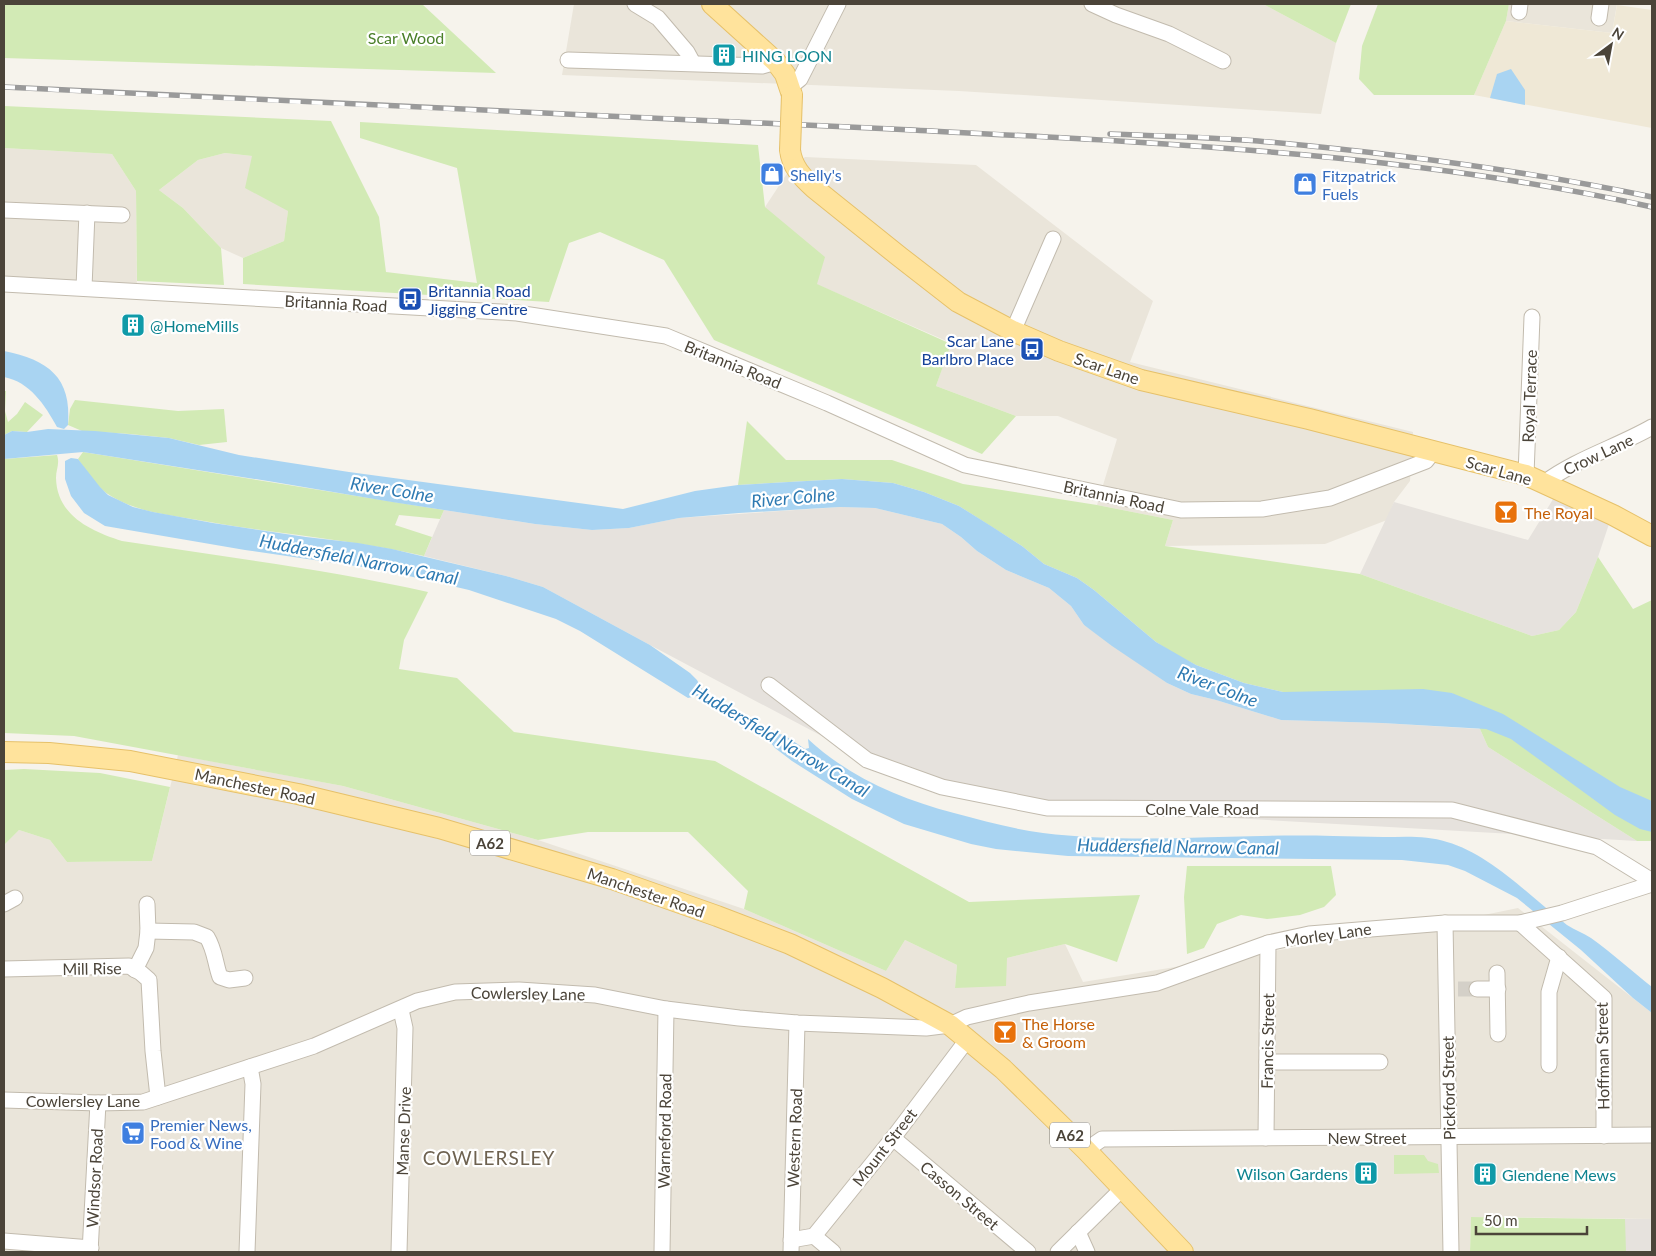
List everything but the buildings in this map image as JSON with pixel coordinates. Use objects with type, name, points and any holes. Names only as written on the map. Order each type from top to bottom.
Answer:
[{"type":"main road","points":[[712,4],[776,62],[785,74],[791,91]]},
{"type":"main road","name":"Scar Lane","points":[[791,91],[790,150],[795,168],[803,178],[958,302],[1013,331],[1060,351],[1142,380],[1310,419],[1535,479],[1613,515],[1652,536]]},
{"type":"main road","name":"Manchester Road","points":[[4,752],[49,753],[130,761],[298,794],[439,828],[612,880],[790,944],[882,988],[950,1025],[1003,1069],[1086,1150],[1183,1252]]},
{"type":"street","points":[[635,4],[658,18],[687,52],[693,63]]},
{"type":"street","points":[[791,91],[800,79],[838,4]]},
{"type":"street","points":[[1092,4],[1116,15],[1169,34],[1223,61]]},
{"type":"street","points":[[568,60],[762,66],[776,62]]},
{"type":"street","points":[[4,210],[122,215]]},
{"type":"street","points":[[84,288],[87,213]]},
{"type":"street","points":[[1013,331],[1053,239]]},
{"type":"street","name":"Britannia Road","points":[[4,284],[516,313],[666,336],[827,403],[965,465],[1181,510],[1262,510],[1330,498],[1426,461],[1433,452]]},
{"type":"street","name":"Royal Terrace","points":[[1532,317],[1535,479]]},
{"type":"street","name":"Crow Lane","points":[[1535,479],[1561,470],[1631,439],[1652,427]]},
{"type":"street","name":"Colne Vale Road","points":[[769,685],[867,760],[942,787],[1047,808],[1452,810],[1598,847],[1652,882]]},
{"type":"street","name":"Morley Lane","points":[[950,1025],[967,1017],[1029,1003],[1157,983],[1268,943],[1309,934],[1445,923],[1525,922],[1562,913],[1652,882]]},
{"type":"street","points":[[135,970],[146,948],[148,932],[147,904]]},
{"type":"street","name":"Hoffman Street","points":[[1525,922],[1559,958],[1604,998],[1604,1136]]},
{"type":"street","name":"Pickford Street","points":[[1445,923],[1452,989],[1449,1137],[1450,1252]]},
{"type":"street","points":[[148,932],[194,932],[207,936],[214,948],[220,977],[229,980],[246,978]]},
{"type":"street","name":"Francis Street","points":[[1266,1138],[1268,943]]},
{"type":"street","points":[[1549,1065],[1549,992],[1559,958]]},
{"type":"street","name":"Mill Rise","points":[[4,970],[129,966],[149,980],[158,1097]]},
{"type":"street","points":[[1497,973],[1498,1034]]},
{"type":"street","points":[[1478,989],[1498,989]]},
{"type":"street","name":"Cowlersley Lane","points":[[4,1100],[98,1103],[143,1102],[314,1046],[401,1010],[417,1001],[455,992],[519,990],[595,995],[666,1009],[797,1023],[926,1028],[950,1025]]},
{"type":"street","name":"Warneford Road","points":[[662,1252],[666,1009]]},
{"type":"street","name":"Manse Drive","points":[[399,1252],[406,1028],[401,1010]]},
{"type":"street","name":"Western Road","points":[[791,1246],[797,1023]]},
{"type":"street","name":"Mount Street","points":[[814,1236],[893,1138],[967,1040]]},
{"type":"street","points":[[1267,1062],[1380,1062]]},
{"type":"street","points":[[247,1252],[253,1084],[250,1067]]},
{"type":"street","name":"Windsor Road","points":[[91,1250],[98,1103]]},
{"type":"street","name":"New Street","points":[[1086,1150],[1102,1139],[1652,1136]]},
{"type":"street","name":"Casson Street","points":[[893,1138],[1028,1252]]},
{"type":"street","points":[[1058,1252],[1122,1189]]},
{"type":"street","points":[[1078,1232],[1087,1252]]},
{"type":"street","points":[[791,1246],[814,1236],[833,1252]]},
{"type":"street","points":[[4,1241],[91,1250]]},
{"type":"shaded area","points":[[574,4],[1263,4],[1336,43],[1321,114],[959,91],[562,75]]},
{"type":"shaded area","points":[[1509,4],[1617,4],[1612,33],[1506,21]]},
{"type":"shaded area","points":[[1617,5],[1652,10],[1652,128],[1474,95],[1506,21],[1612,33]]},
{"type":"shaded area","points":[[4,148],[112,154],[136,191],[137,298],[4,291]]},
{"type":"shaded area","points":[[225,153],[252,156],[288,211],[284,241],[243,258],[221,248],[183,208],[159,190],[198,160]]},
{"type":"shaded area","points":[[805,157],[976,165],[1153,301],[1130,362],[1413,432],[1410,481],[1394,502],[1387,520],[1325,544],[1165,546],[1173,520],[1097,505],[1117,439],[1058,416],[1016,416],[936,386],[951,343],[816,284],[765,207],[788,172]]},
{"type":"shaded area","points":[[1555,496],[1609,524],[1576,612],[1559,630],[1532,636],[1360,574],[1394,502],[1528,540]]},
{"type":"shaded area","points":[[840,507],[875,508],[942,524],[1006,570],[1049,588],[1071,606],[1084,625],[1167,683],[1191,694],[1281,720],[1382,723],[1480,729],[1488,747],[1637,841],[1055,808],[867,760],[543,587],[424,556],[444,510],[535,524],[592,530],[629,528],[679,518]]},
{"type":"shaded area","points":[[178,755],[343,786],[538,840],[744,909],[886,971],[905,940],[957,965],[955,988],[1007,958],[1065,944],[1083,982],[1445,923],[1518,908],[1652,1013],[1652,1219],[1471,1217],[1470,1252],[4,1252],[4,845],[19,830],[50,840],[67,862],[152,861]]},
{"type":"shaded area","points":[[1625,1219],[1652,1219],[1652,1252],[1623,1252]]},
{"type":"green space","name":"Scar Wood","points":[[4,4],[422,4],[496,73],[4,58]]},
{"type":"green space","points":[[1263,4],[1351,4],[1336,43]]},
{"type":"green space","points":[[1378,4],[1509,4],[1506,21],[1474,95],[1374,95],[1359,79],[1362,46]]},
{"type":"green space","points":[[4,106],[331,121],[379,217],[386,272],[477,283],[457,168],[360,138],[360,122],[758,145],[765,207],[825,257],[817,284],[951,344],[936,386],[1016,416],[982,454],[714,340],[664,260],[600,232],[569,243],[549,302],[243,284],[243,258],[284,241],[288,211],[245,188],[252,156],[225,153],[198,160],[159,190],[183,208],[221,248],[224,285],[137,281],[136,191],[112,154],[4,148]]},
{"type":"green space","points":[[4,391],[6,391],[5,411],[8,422],[17,414],[25,402],[43,415],[27,432],[12,431],[4,435]]},
{"type":"green space","points":[[75,400],[178,411],[224,409],[227,442],[199,445],[169,438],[82,431],[68,425],[70,409]]},
{"type":"green space","points":[[747,421],[786,460],[892,460],[963,484],[1097,505],[1173,520],[1165,546],[1360,574],[1532,636],[1559,630],[1576,612],[1598,557],[1633,609],[1652,600],[1652,841],[1637,841],[1488,747],[1480,729],[1452,693],[1283,692],[1244,683],[1196,665],[1173,653],[1156,642],[1077,578],[1044,564],[1022,546],[959,506],[924,492],[893,483],[842,479],[738,485]]},
{"type":"green space","points":[[83,452],[444,510],[440,519],[399,515],[395,525],[432,537],[424,556],[368,545],[226,525],[153,512],[121,501],[106,493],[89,474],[78,459]]},
{"type":"green space","points":[[57,455],[56,478],[62,502],[78,520],[110,537],[122,541],[275,564],[428,592],[404,640],[399,669],[457,678],[514,732],[715,761],[969,902],[1140,895],[1117,962],[1065,944],[1007,958],[1006,986],[955,988],[957,965],[905,940],[886,971],[744,909],[748,891],[688,832],[588,832],[538,840],[343,786],[74,736],[4,733],[4,459]]},
{"type":"green space","points":[[24,769],[100,773],[170,787],[152,861],[67,862],[50,840],[19,830],[4,845],[4,770]]},
{"type":"green space","points":[[1187,866],[1331,866],[1336,895],[1324,907],[1300,915],[1267,919],[1241,915],[1217,924],[1204,948],[1187,954],[1184,897]]},
{"type":"green space","points":[[1394,1155],[1424,1155],[1428,1161],[1438,1164],[1439,1173],[1394,1174]]},
{"type":"green space","points":[[1471,1217],[1625,1219],[1626,1252],[1470,1252]]},
{"type":"water","points":[[1511,69],[1525,90],[1525,105],[1490,98],[1497,74]]},
{"type":"water","points":[[4,351],[33,360],[54,373],[66,394],[68,425],[64,429],[57,427],[42,403],[29,389],[4,377]]},
{"type":"water","name":"River Colne","points":[[48,429],[169,438],[239,455],[349,472],[623,509],[695,491],[738,485],[842,479],[893,483],[924,492],[959,506],[1022,546],[1044,564],[1077,578],[1156,642],[1196,665],[1244,683],[1283,692],[1423,689],[1452,693],[1503,714],[1620,787],[1652,801],[1652,832],[1640,829],[1615,815],[1511,739],[1486,729],[1281,720],[1191,694],[1167,683],[1112,646],[1084,625],[1071,606],[1049,588],[1006,570],[942,524],[875,508],[840,507],[679,518],[629,528],[592,530],[535,524],[83,452],[4,459],[4,435],[12,431],[27,432]]},
{"type":"water","name":"Huddersfield Narrow Canal","points":[[71,458],[78,459],[108,495],[133,507],[213,523],[392,549],[506,576],[543,587],[650,645],[690,673],[697,680],[703,691],[767,731],[784,735],[805,749],[809,748],[808,739],[841,765],[876,785],[914,801],[954,813],[1021,829],[1079,836],[1115,838],[1423,837],[1447,842],[1479,856],[1495,866],[1567,925],[1591,938],[1652,987],[1652,1013],[1581,950],[1517,898],[1465,871],[1448,865],[1402,860],[1068,856],[996,849],[971,844],[904,824],[852,799],[792,761],[775,748],[766,737],[701,696],[688,698],[580,631],[556,619],[469,590],[383,570],[245,550],[105,526],[84,513],[71,496],[65,479],[65,461]]},
{"type":"tunnel","points":[[1458,989],[1477,989]]},
{"type":"railway","points":[[4,87],[892,129],[1179,145],[1274,152],[1465,173],[1559,188],[1652,207]]},
{"type":"railway","points":[[1110,134],[1240,140],[1357,151],[1456,163],[1652,197]]},
{"type":"place","name":"HING LOON","points":[[724,55]]},
{"type":"place","name":"Shelly's","points":[[772,174]]},
{"type":"place","name":"Fitzpatrick Fuels","points":[[1305,184]]},
{"type":"place","name":"Britannia Road Jigging Centre","points":[[410,299]]},
{"type":"place","name":"@HomeMills","points":[[133,325]]},
{"type":"place","name":"Scar Lane Barlbro Place","points":[[1032,349]]},
{"type":"place","name":"The Royal","points":[[1506,512]]},
{"type":"place","name":"The Horse & Groom","points":[[1005,1032]]},
{"type":"place","name":"Premier News, Food & Wine","points":[[133,1133]]},
{"type":"place","name":"Wilson Gardens","points":[[1366,1173]]},
{"type":"place","name":"Glendene Mews","points":[[1485,1174]]},
{"type":"district","name":"COWLERSLEY","points":[[489,1157]]}]
